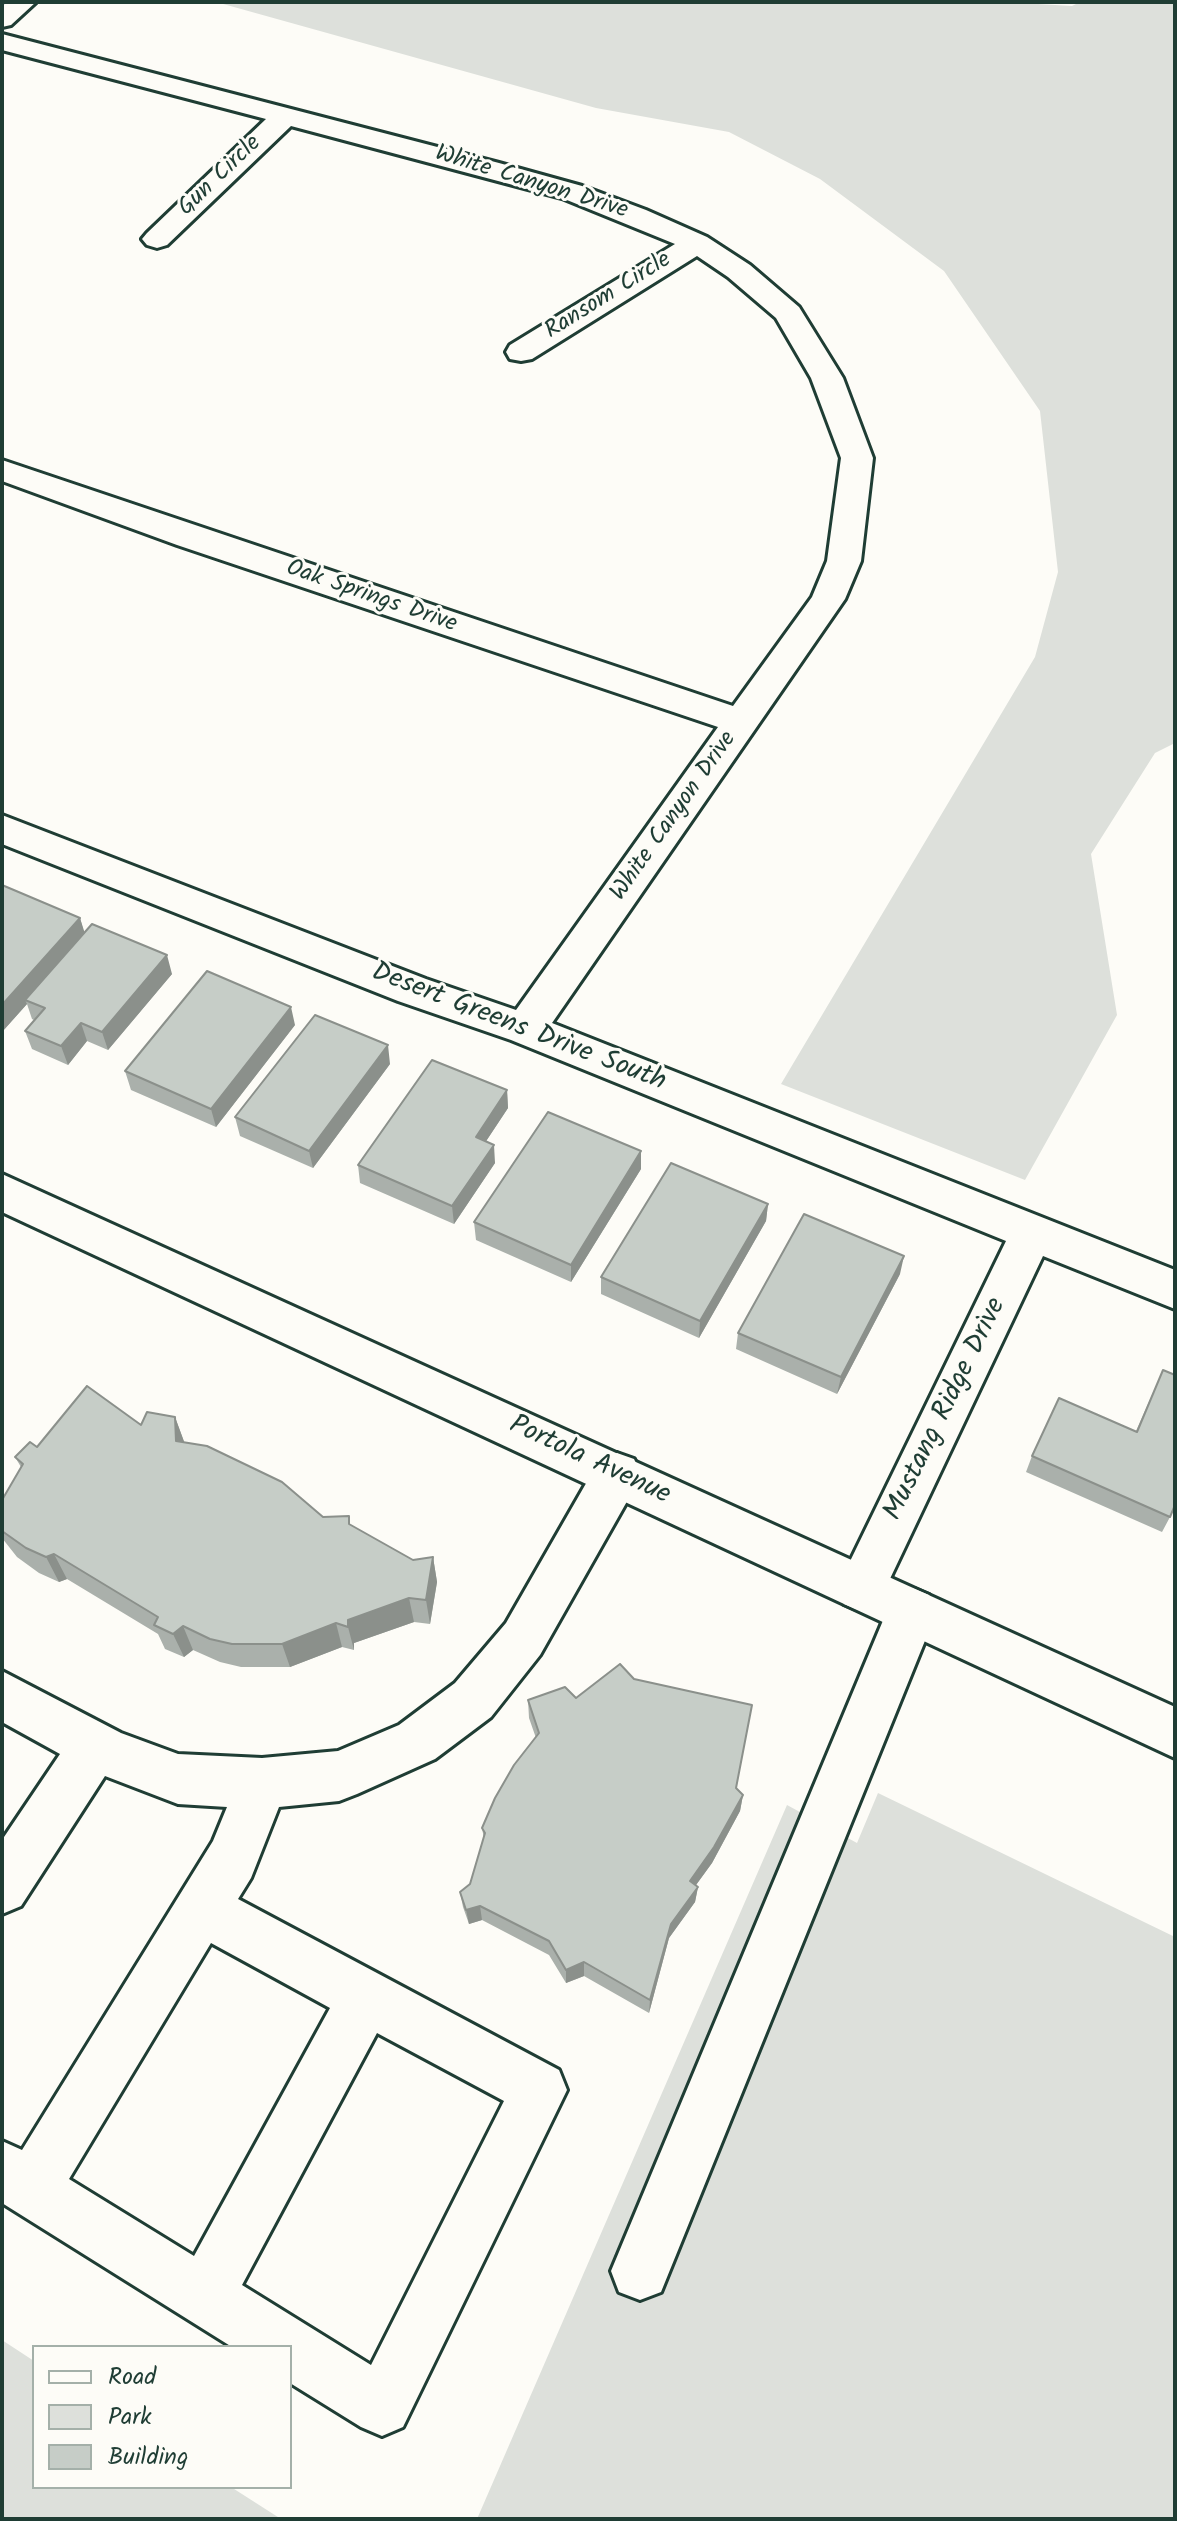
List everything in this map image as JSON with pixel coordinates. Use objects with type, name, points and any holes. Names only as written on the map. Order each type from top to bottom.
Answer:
[{"type":"street","points":[[2,19],[23,2]]},
{"type":"street","name":"White Canyon Drive","points":[[2,42],[572,192],[697,243],[739,271],[788,313],[827,378],[857,458],[844,561],[828,599],[525,1029]]},
{"type":"street","name":"Gun Circle","points":[[157,239],[286,116]]},
{"type":"street","name":"Ransom Circle","points":[[521,352],[697,243]]},
{"type":"street","name":"Oak Springs Drive","points":[[2,470],[189,537],[741,722]]},
{"type":"street","name":"Desert Greens Drive South","points":[[2,829],[412,990],[525,1029],[1175,1290]]},
{"type":"street","name":"Portola Avenue","points":[[2,1192],[1175,1733]]},
{"type":"street","name":"Mustang Ridge Drive","points":[[861,1588],[1032,1232]]},
{"type":"street","points":[[2,1695],[95,1746],[178,1779],[262,1783],[339,1776],[417,1742],[473,1700],[523,1639],[617,1474]]},
{"type":"street","points":[[640,2271],[912,1611]]},
{"type":"street","points":[[2,1887],[95,1746]]},
{"type":"street","points":[[262,1783],[232,1859],[202,1909],[17,2180],[283,2345]]},
{"type":"street","points":[[202,1909],[539,2090],[382,2406],[292,2350]]},
{"type":"street","points":[[204,2296],[366,1997]]},
{"type":"green space","points":[[216,2],[1004,2],[1072,6],[1080,2],[1175,2],[1175,743],[1155,753],[1091,854],[1117,1015],[1025,1180],[781,1084],[1035,657],[1058,572],[1040,411],[944,271],[820,179],[729,132],[596,108]]},
{"type":"green space","points":[[878,1793],[1175,1937],[1175,2519],[477,2519],[787,1805],[857,1843]]},
{"type":"green space","points":[[2,2340],[32,2360],[32,2489],[234,2489],[281,2519],[2,2519]]},
{"type":"building","points":[[2,885],[80,918],[2,1005]]},
{"type":"building","points":[[92,924],[167,955],[102,1032],[81,1023],[61,1046],[25,1031],[45,1008],[25,1000]]},
{"type":"building","points":[[207,971],[291,1007],[211,1109],[125,1071]]},
{"type":"building","points":[[315,1015],[388,1045],[309,1151],[235,1117]]},
{"type":"building","points":[[432,1060],[507,1090],[476,1137],[494,1145],[452,1206],[358,1165]]},
{"type":"building","points":[[548,1112],[641,1151],[571,1265],[474,1222]]},
{"type":"building","points":[[671,1163],[768,1204],[700,1321],[601,1277]]},
{"type":"building","points":[[804,1214],[904,1256],[841,1377],[738,1333]]},
{"type":"building","points":[[1163,1370],[1175,1375],[1175,1505],[1170,1517],[1032,1456],[1059,1398],[1137,1432]]},
{"type":"building","points":[[87,1386],[141,1425],[147,1412],[175,1417],[176,1441],[207,1446],[282,1482],[323,1517],[349,1516],[349,1524],[413,1560],[433,1557],[426,1600],[409,1598],[348,1620],[348,1627],[336,1623],[282,1644],[232,1644],[210,1639],[183,1626],[173,1634],[154,1625],[158,1617],[54,1554],[46,1557],[26,1548],[2,1531],[2,1500],[23,1464],[15,1457],[30,1442],[37,1447]]},
{"type":"building","points":[[620,1664],[634,1679],[752,1705],[736,1788],[743,1795],[714,1847],[690,1881],[698,1887],[671,1924],[650,2000],[584,1962],[566,1970],[549,1941],[480,1906],[466,1910],[460,1892],[470,1884],[485,1833],[482,1828],[495,1798],[514,1765],[539,1733],[528,1700],[565,1687],[576,1698]]}]
